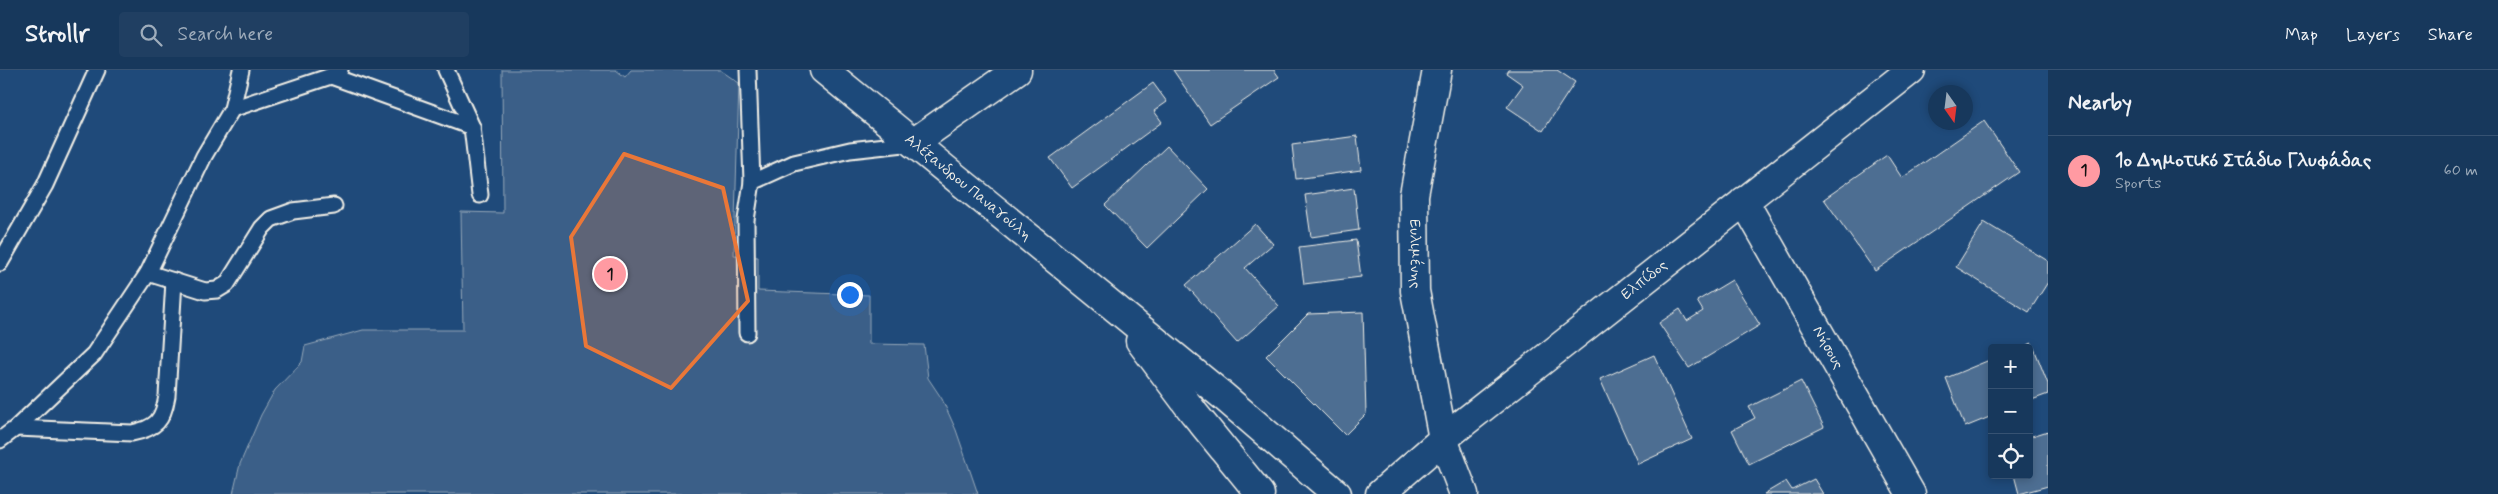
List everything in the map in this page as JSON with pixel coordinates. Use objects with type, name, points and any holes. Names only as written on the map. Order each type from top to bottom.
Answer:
[{"type":"street","name":"Αλέξανδρου Παναγούλη","points":[[824,70],[1113,306],[1337,494]]},
{"type":"street","points":[[913,143],[1017,70]]},
{"type":"street","name":"Ευλιμένης","points":[[1437,70],[1414,195],[1415,282],[1443,438],[1464,494]]},
{"type":"street","name":"Ελπίδος","points":[[1380,494],[1443,438],[1911,70]]},
{"type":"street","name":"Νήσους","points":[[1744,201],[1911,494]]},
{"type":"street","name":"Αλέξανδρου Παναγούλη","points":[[1113,306],[1194,413],[1260,494]]},
{"type":"lane","points":[[0,263],[45,185],[97,70]]},
{"type":"lane","points":[[0,440],[16,428],[94,354],[148,273],[204,156],[232,109],[241,70]]},
{"type":"lane","points":[[446,70],[472,127],[480,195]]},
{"type":"lane","points":[[747,333],[746,220],[752,182],[748,70]]},
{"type":"lane","points":[[232,109],[336,73],[472,127]]},
{"type":"lane","points":[[752,182],[794,164],[850,150],[913,143]]},
{"type":"lane","points":[[148,273],[205,291],[222,288],[227,284],[262,228],[271,219],[293,211],[334,206]]},
{"type":"lane","points":[[16,428],[132,433],[147,430],[158,422],[164,410],[167,396],[174,282]]},
{"type":"highlighted area","points":[[624,154],[723,188],[748,301],[671,388],[586,346],[571,237]]},
{"type":"shaded area","points":[[502,70],[616,70],[625,77],[631,70],[720,70],[739,83],[734,255],[758,257],[758,291],[869,295],[869,344],[924,345],[928,378],[942,399],[956,430],[978,494],[233,494],[240,464],[261,415],[275,390],[302,362],[305,346],[363,330],[463,330],[461,212],[503,213]]},
{"type":"building","points":[[1173,70],[1274,70],[1279,77],[1210,124]]},
{"type":"building","points":[[1508,70],[1557,70],[1575,82],[1543,131],[1507,107],[1523,85],[1506,73]]},
{"type":"building","points":[[1153,83],[1167,102],[1154,111],[1162,122],[1072,188],[1050,158]]},
{"type":"building","points":[[1984,121],[2019,172],[1875,271],[1824,199],[1887,155],[1902,178]]},
{"type":"building","points":[[1357,136],[1361,170],[1296,179],[1292,145]]},
{"type":"building","points":[[1167,146],[1208,189],[1147,248],[1105,205]]},
{"type":"building","points":[[1354,188],[1359,230],[1311,237],[1305,195]]},
{"type":"building","points":[[1984,222],[2048,261],[2048,282],[2029,312],[1956,267]]},
{"type":"building","points":[[1255,224],[1273,244],[1245,268],[1279,306],[1237,343],[1186,285]]},
{"type":"building","points":[[1356,240],[1361,277],[1304,284],[1299,247]]},
{"type":"building","points":[[1732,280],[1760,325],[1689,368],[1659,323],[1680,309],[1687,321],[1703,311],[1697,301]]},
{"type":"building","points":[[1363,312],[1366,414],[1345,435],[1266,356],[1308,314]]},
{"type":"building","points":[[2033,346],[2048,384],[2048,394],[2033,400]]},
{"type":"building","points":[[1654,355],[1692,439],[1638,464],[1600,379]]},
{"type":"building","points":[[1988,361],[1988,418],[1965,427],[1946,378]]},
{"type":"building","points":[[1801,381],[1824,427],[1749,464],[1732,430],[1755,418],[1749,407]]},
{"type":"building","points":[[2048,431],[2048,486],[2019,494],[2015,479],[2033,479],[2033,436]]},
{"type":"building","points":[[1814,479],[1823,494],[1764,494],[1786,481],[1792,490]]},
{"type":"place","name":"1ο Δημοτικό Στάδιο Γλυφάδας","points":[[610,274]]}]
